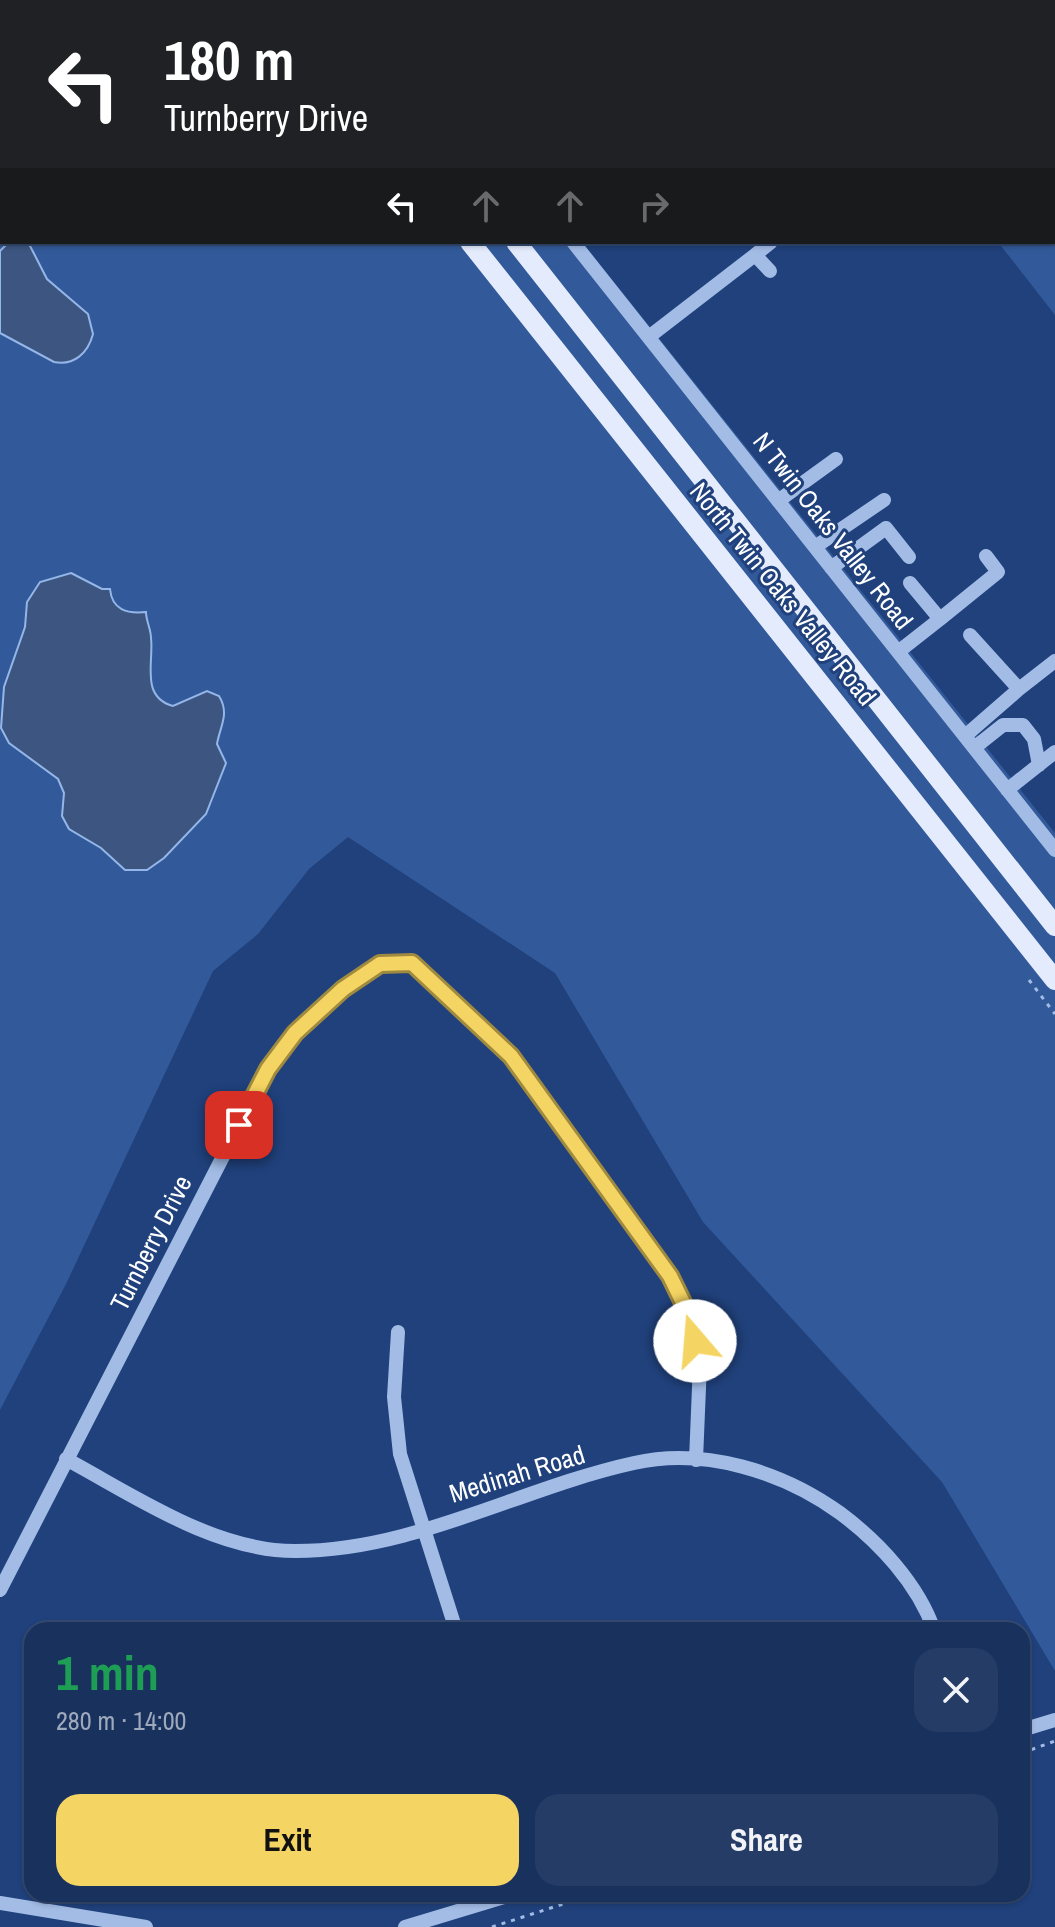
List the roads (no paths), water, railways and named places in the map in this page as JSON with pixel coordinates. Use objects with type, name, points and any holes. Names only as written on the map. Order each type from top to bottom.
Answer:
[{"type":"main road","name":"North Twin Oaks Valley Road","points":[[472,244],[1055,980]]},
{"type":"main road","name":"North Twin Oaks Valley Road","points":[[518,244],[1055,926]]},
{"type":"street","name":"N Twin Oaks Valley Road","points":[[575,244],[1055,850]]},
{"type":"street","points":[[650,336],[769,244]]},
{"type":"street","points":[[755,255],[770,271]]},
{"type":"street","points":[[778,501],[836,459]]},
{"type":"street","points":[[815,547],[884,500]]},
{"type":"street","points":[[831,568],[886,528],[909,557]]},
{"type":"street","points":[[898,652],[998,572],[986,556]]},
{"type":"street","points":[[910,583],[940,619]]},
{"type":"street","points":[[970,635],[1019,689]]},
{"type":"street","points":[[969,742],[1019,689],[1055,661]]},
{"type":"street","points":[[969,742],[1003,725],[1023,725],[1034,739],[1039,765]]},
{"type":"street","points":[[1007,790],[1055,752]]},
{"type":"street","name":"Turnberry Drive","points":[[0,1590],[268,1069],[295,1033],[343,989],[380,964],[393,961],[412,963],[511,1056],[670,1276],[691,1319],[700,1363],[696,1460]]},
{"type":"street","points":[[398,1332],[394,1397],[400,1454],[453,1622]]},
{"type":"street","name":"Medinah Road","points":[[66,1459],[193,1526],[252,1545],[292,1551],[353,1549],[636,1462],[696,1460],[764,1471],[813,1494],[865,1531],[906,1579],[931,1622]]},
{"type":"street","points":[[1030,1728],[1055,1720]]},
{"type":"street","points":[[405,1927],[488,1902]]},
{"type":"street","points":[[0,1903],[146,1927]]}]
